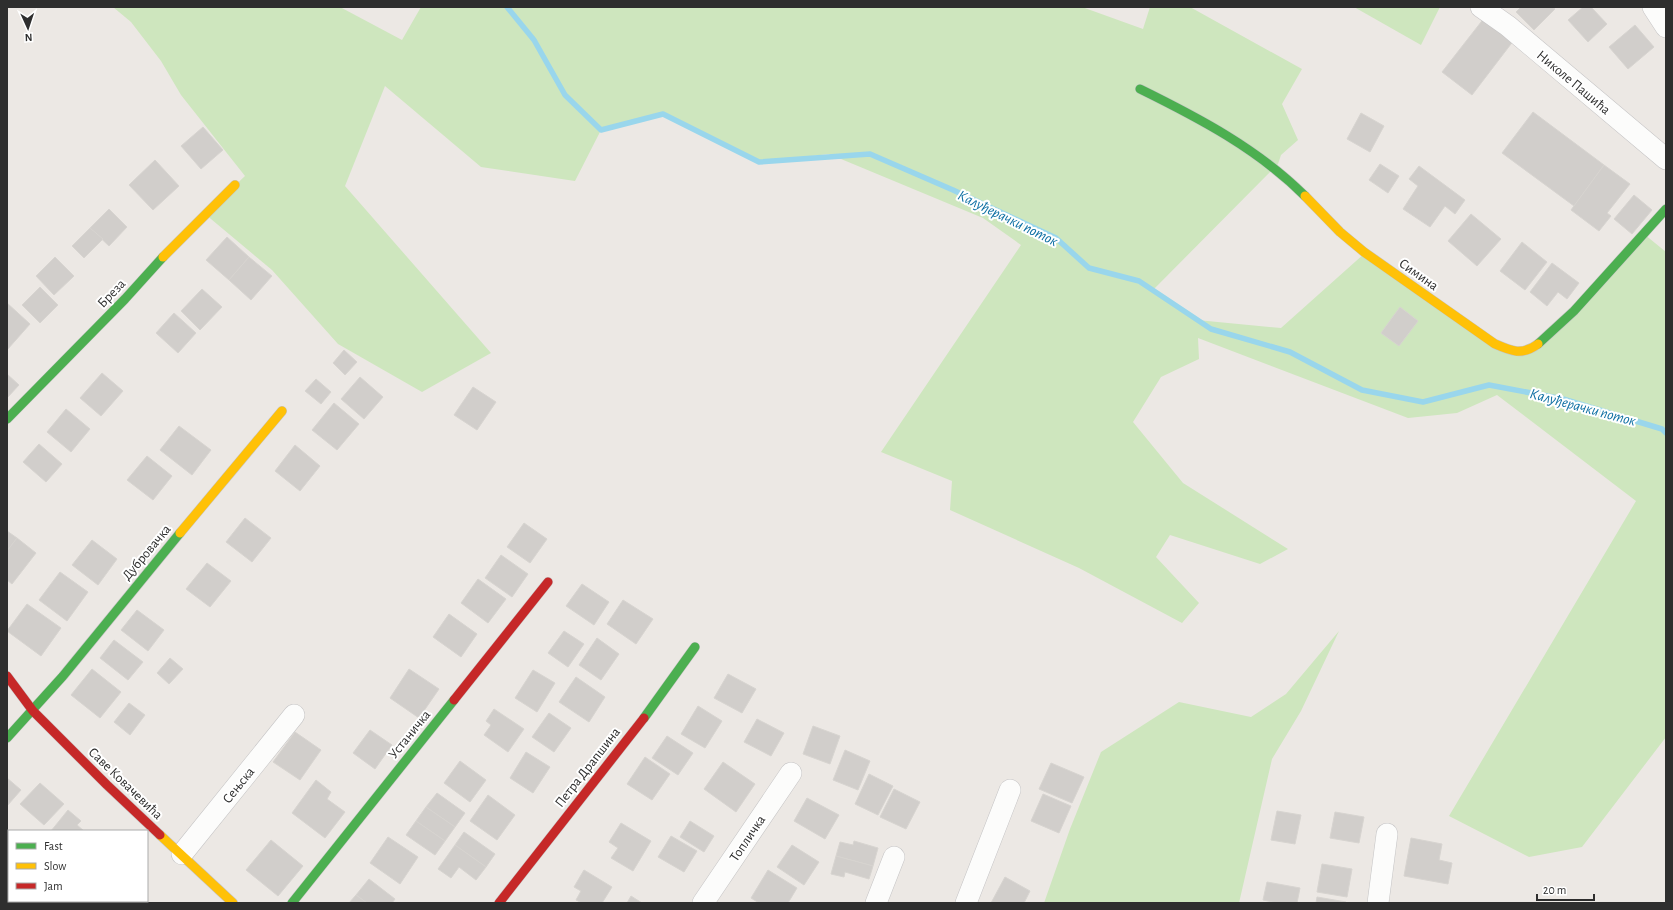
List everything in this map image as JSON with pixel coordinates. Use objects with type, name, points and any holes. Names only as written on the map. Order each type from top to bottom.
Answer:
[{"type":"street","name":"Николе Пашића","points":[[1480,7],[1508,26],[1666,159]]},
{"type":"street","points":[[1653,7],[1666,27]]},
{"type":"street","name":"Симина","points":[[1140,89],[1179,108],[1239,144],[1274,168],[1338,232],[1365,253],[1495,344],[1511,351],[1524,352],[1535,348],[1619,262],[1666,209]]},
{"type":"street","name":"Бреза","points":[[7,419],[125,299],[173,246],[234,185]]},
{"type":"street","name":"Дубровачка","points":[[7,738],[33,711],[282,411]]},
{"type":"street","name":"Устаничка","points":[[292,903],[548,582]]},
{"type":"street","name":"Петра Драпшина","points":[[499,903],[637,728],[695,647]]},
{"type":"street","name":"Саве Ковачевића","points":[[7,676],[33,711],[107,785],[233,903]]},
{"type":"street","name":"Сењска","points":[[182,854],[294,715]]},
{"type":"street","name":"Топличка","points":[[703,903],[791,773]]},
{"type":"street","points":[[966,903],[1010,790]]},
{"type":"street","points":[[1378,903],[1387,834]]},
{"type":"street","points":[[876,903],[894,857]]},
{"type":"green space","points":[[113,7],[340,7],[402,40],[421,7],[1082,7],[1143,29],[1150,7],[1190,7],[1302,69],[1282,104],[1298,140],[1281,155],[1278,164],[1153,290],[1197,320],[1281,328],[1365,253],[1511,351],[1548,336],[1644,234],[1666,252],[1666,737],[1582,847],[1529,857],[1449,816],[1636,501],[1497,395],[1457,413],[1408,418],[1198,338],[1199,359],[1161,377],[1133,422],[1183,483],[1288,549],[1260,564],[1170,535],[1156,557],[1199,603],[1182,623],[1079,568],[950,510],[952,481],[881,452],[1021,245],[983,218],[829,154],[759,162],[663,114],[601,130],[575,181],[481,167],[385,86],[345,186],[491,353],[422,392],[338,344],[272,270],[205,214],[245,176],[181,95],[161,61],[131,22]]},
{"type":"green space","points":[[1354,7],[1440,7],[1421,45]]},
{"type":"green space","points":[[1339,631],[1301,711],[1272,759],[1239,903],[1044,903],[1070,829],[1101,752],[1179,702],[1251,717],[1286,694]]},
{"type":"building","points":[[1521,7],[1552,7],[1555,9],[1534,30],[1516,12]]},
{"type":"building","points":[[1583,7],[1591,7],[1607,24],[1588,42],[1568,20]]},
{"type":"building","points":[[1485,17],[1514,40],[1472,95],[1442,72]]},
{"type":"building","points":[[1635,25],[1654,47],[1628,69],[1609,47]]},
{"type":"building","points":[[1533,112],[1604,165],[1574,206],[1502,153]]},
{"type":"building","points":[[1361,113],[1384,126],[1370,152],[1347,139]]},
{"type":"building","points":[[203,127],[223,150],[201,169],[181,146]]},
{"type":"building","points":[[155,160],[179,186],[153,210],[129,185]]},
{"type":"building","points":[[1380,164],[1399,176],[1388,193],[1369,180]]},
{"type":"building","points":[[1604,165],[1630,184],[1607,213],[1611,216],[1599,231],[1571,210]]},
{"type":"building","points":[[1419,166],[1465,200],[1455,214],[1445,206],[1430,227],[1403,209],[1418,186],[1409,179]]},
{"type":"building","points":[[1634,195],[1652,210],[1632,234],[1614,219]]},
{"type":"building","points":[[109,209],[127,227],[109,246],[90,228]]},
{"type":"building","points":[[1471,214],[1501,239],[1477,266],[1448,241]]},
{"type":"building","points":[[90,228],[103,239],[84,258],[72,246]]},
{"type":"building","points":[[227,237],[249,257],[229,280],[206,260]]},
{"type":"building","points":[[1522,242],[1547,262],[1525,290],[1500,271]]},
{"type":"building","points":[[55,257],[74,276],[54,295],[36,276]]},
{"type":"building","points":[[249,257],[272,276],[251,300],[229,280]]},
{"type":"building","points":[[1552,263],[1579,283],[1567,299],[1558,292],[1547,306],[1530,292]]},
{"type":"building","points":[[40,287],[58,305],[40,323],[22,305]]},
{"type":"building","points":[[202,289],[222,307],[200,330],[181,311]]},
{"type":"building","points":[[7,303],[30,324],[7,350]]},
{"type":"building","points":[[1400,307],[1418,321],[1399,346],[1381,333]]},
{"type":"building","points":[[174,313],[196,333],[178,353],[156,333]]},
{"type":"building","points":[[344,350],[357,362],[345,375],[333,363]]},
{"type":"building","points":[[102,373],[123,391],[101,416],[80,398]]},
{"type":"building","points":[[7,374],[19,385],[7,398]]},
{"type":"building","points":[[360,377],[383,397],[364,419],[341,399]]},
{"type":"building","points":[[316,379],[331,392],[321,404],[305,391]]},
{"type":"building","points":[[473,387],[496,402],[477,430],[454,415]]},
{"type":"building","points":[[334,403],[359,424],[337,450],[312,430]]},
{"type":"building","points":[[66,409],[90,429],[71,452],[47,432]]},
{"type":"building","points":[[179,426],[211,450],[192,475],[160,450]]},
{"type":"building","points":[[39,444],[62,464],[46,482],[23,462]]},
{"type":"building","points":[[295,445],[320,466],[300,491],[275,471]]},
{"type":"building","points":[[147,456],[172,476],[153,500],[127,480]]},
{"type":"building","points":[[245,518],[271,538],[252,562],[226,542]]},
{"type":"building","points":[[524,523],[547,539],[530,563],[507,547]]},
{"type":"building","points":[[7,531],[17,538],[7,551]]},
{"type":"building","points":[[17,538],[36,553],[12,584],[7,580],[7,551]]},
{"type":"building","points":[[92,540],[117,559],[98,585],[72,565]]},
{"type":"building","points":[[501,555],[528,574],[512,597],[485,578]]},
{"type":"building","points":[[207,563],[231,581],[210,607],[186,589]]},
{"type":"building","points":[[60,572],[88,592],[67,621],[39,600]]},
{"type":"building","points":[[478,579],[506,599],[488,623],[461,603]]},
{"type":"building","points":[[582,584],[609,602],[594,625],[566,606]]},
{"type":"building","points":[[623,600],[653,619],[636,644],[607,624]]},
{"type":"building","points":[[27,604],[61,628],[41,656],[7,631]]},
{"type":"building","points":[[137,610],[164,630],[148,651],[121,630]]},
{"type":"building","points":[[449,614],[477,634],[461,657],[433,637]]},
{"type":"building","points":[[564,631],[584,644],[568,667],[548,653]]},
{"type":"building","points":[[597,638],[619,654],[601,680],[579,665]]},
{"type":"building","points":[[114,640],[143,662],[128,680],[100,658]]},
{"type":"building","points":[[170,658],[183,669],[169,684],[157,673]]},
{"type":"building","points":[[92,669],[121,692],[100,718],[71,695]]},
{"type":"building","points":[[409,669],[439,689],[419,718],[390,698]]},
{"type":"building","points":[[533,670],[555,683],[537,712],[515,698]]},
{"type":"building","points":[[728,674],[756,689],[742,713],[714,698]]},
{"type":"building","points":[[576,677],[605,697],[589,722],[559,702]]},
{"type":"building","points":[[129,703],[145,715],[130,735],[114,722]]},
{"type":"building","points":[[698,706],[722,721],[705,748],[681,734]]},
{"type":"building","points":[[494,709],[524,729],[508,752],[484,735],[491,725],[486,721]]},
{"type":"building","points":[[549,713],[571,728],[554,752],[532,737]]},
{"type":"building","points":[[757,719],[784,733],[771,756],[744,742]]},
{"type":"building","points":[[813,726],[840,736],[830,764],[803,754]]},
{"type":"building","points":[[370,730],[392,745],[375,769],[353,753]]},
{"type":"building","points":[[295,732],[321,750],[300,780],[273,762]]},
{"type":"building","points":[[667,736],[693,753],[678,775],[652,758]]},
{"type":"building","points":[[845,750],[870,761],[858,790],[833,780]]},
{"type":"building","points":[[526,752],[550,767],[533,793],[510,778]]},
{"type":"building","points":[[645,757],[670,774],[652,800],[627,784]]},
{"type":"building","points":[[460,761],[486,780],[470,802],[444,783]]},
{"type":"building","points":[[723,762],[755,784],[736,812],[704,789]]},
{"type":"building","points":[[1051,763],[1084,777],[1072,803],[1039,789]]},
{"type":"building","points":[[869,774],[893,786],[878,815],[855,804]]},
{"type":"building","points":[[7,778],[21,790],[7,806]]},
{"type":"building","points":[[316,780],[331,792],[327,799],[345,812],[325,838],[292,813]]},
{"type":"building","points":[[40,783],[64,804],[44,825],[20,804]]},
{"type":"building","points":[[894,789],[920,802],[906,829],[880,817]]},
{"type":"building","points":[[437,793],[465,813],[455,827],[426,807]]},
{"type":"building","points":[[1043,794],[1071,806],[1059,833],[1031,821]]},
{"type":"building","points":[[488,795],[515,815],[497,840],[470,821]]},
{"type":"building","points":[[807,798],[839,815],[825,839],[794,821]]},
{"type":"building","points":[[426,807],[455,827],[445,841],[416,821]]},
{"type":"building","points":[[68,810],[81,821],[77,825],[83,830],[52,830]]},
{"type":"building","points":[[1277,811],[1301,815],[1295,844],[1271,840]]},
{"type":"building","points":[[1335,812],[1364,817],[1359,843],[1330,838]]},
{"type":"building","points":[[416,821],[445,841],[435,855],[406,835]]},
{"type":"building","points":[[690,821],[714,836],[704,852],[680,837]]},
{"type":"building","points":[[621,823],[651,841],[633,871],[611,858],[618,848],[609,842]]},
{"type":"building","points":[[464,832],[495,854],[486,867],[455,845]]},
{"type":"building","points":[[7,836],[8,872],[7,871]]},
{"type":"building","points":[[671,836],[697,851],[684,872],[658,857]]},
{"type":"building","points":[[388,837],[418,857],[400,884],[370,863]]},
{"type":"building","points":[[1411,838],[1442,844],[1439,860],[1452,863],[1448,884],[1404,876]]},
{"type":"building","points":[[271,840],[303,866],[278,896],[246,870]]},
{"type":"building","points":[[854,841],[878,848],[873,866],[836,856],[840,842],[853,845]]},
{"type":"building","points":[[455,845],[486,867],[476,880],[459,867],[451,878],[438,869]]},
{"type":"building","points":[[792,845],[819,862],[804,885],[777,867]]},
{"type":"building","points":[[836,856],[873,866],[869,879],[845,872],[844,877],[831,874]]},
{"type":"building","points":[[1322,864],[1352,869],[1347,897],[1317,892]]},
{"type":"building","points":[[584,870],[612,887],[602,903],[582,903],[576,900],[581,891],[574,887]]},
{"type":"building","points":[[768,870],[797,888],[788,903],[759,903],[751,898]]},
{"type":"building","points":[[1005,877],[1030,891],[1024,903],[991,903]]},
{"type":"building","points":[[369,879],[395,899],[392,903],[367,903],[356,895]]},
{"type":"building","points":[[1267,882],[1300,888],[1297,903],[1277,903],[1263,900]]},
{"type":"building","points":[[356,895],[367,903],[349,903]]},
{"type":"building","points":[[631,896],[642,903],[627,903]]},
{"type":"building","points":[[1317,897],[1346,902],[1346,903],[1316,903]]},
{"type":"waterway","name":"Калуђерачки поток","points":[[507,7],[534,40],[565,95],[601,130],[663,114],[759,162],[870,154],[953,190],[1056,238],[1089,268],[1139,281],[1211,329],[1290,352],[1362,390],[1423,402],[1489,385],[1563,399],[1662,429],[1666,433]]},
{"type":"traffic: fast","points":[[1140,89],[1206,123],[1248,149],[1287,179],[1305,196]]},
{"type":"traffic: fast","points":[[1538,344],[1574,311],[1666,209]]},
{"type":"traffic: fast","points":[[7,419],[125,299],[163,257]]},
{"type":"traffic: fast","points":[[7,738],[63,676],[180,533]]},
{"type":"traffic: fast","points":[[644,718],[695,647]]},
{"type":"traffic: fast","points":[[292,903],[454,700]]},
{"type":"traffic: slow","points":[[163,257],[235,185]]},
{"type":"traffic: slow","points":[[1305,196],[1340,232],[1364,252],[1495,344],[1506,349],[1516,351],[1527,350],[1538,344]]},
{"type":"traffic: slow","points":[[180,533],[282,411]]},
{"type":"traffic: slow","points":[[160,835],[233,903]]},
{"type":"traffic: jam","points":[[454,700],[548,582]]},
{"type":"traffic: jam","points":[[7,676],[33,711],[107,785],[160,835]]},
{"type":"traffic: jam","points":[[499,903],[644,718]]}]
